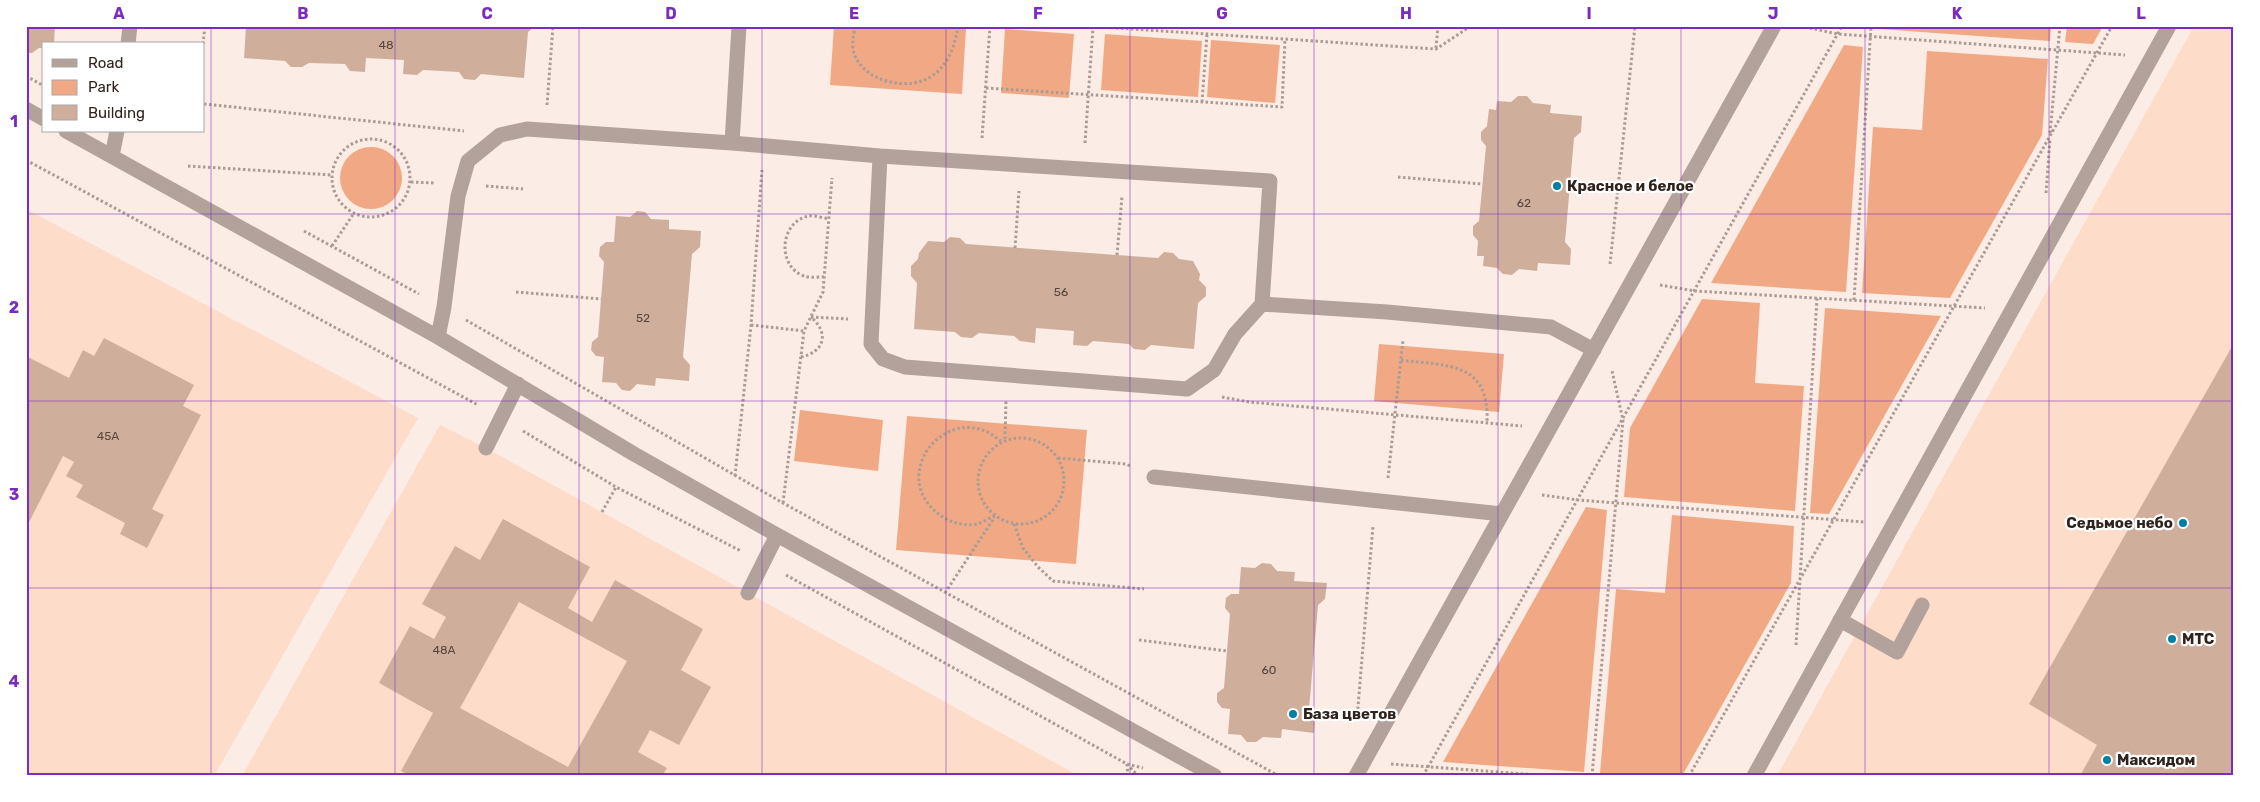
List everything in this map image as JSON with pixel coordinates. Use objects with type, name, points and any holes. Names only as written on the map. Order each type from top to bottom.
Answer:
[{"type":"street","points":[[128,42],[130,26]]},
{"type":"street","points":[[732,143],[739,26]]},
{"type":"street","points":[[1360,769],[1774,26]]},
{"type":"street","points":[[1754,776],[2169,26]]},
{"type":"street","points":[[26,109],[42,118]]},
{"type":"street","points":[[438,337],[444,307],[458,196],[468,162],[500,135],[527,129],[980,163],[1270,181],[1262,304],[1235,334],[1214,370],[1187,389],[905,367],[883,359],[871,344],[880,156]]},
{"type":"street","points":[[68,132],[438,337],[634,454],[777,535],[1215,776]]},
{"type":"street","points":[[112,156],[117,132]]},
{"type":"street","points":[[1262,304],[1551,327],[1594,350]]},
{"type":"street","points":[[486,448],[518,384]]},
{"type":"street","points":[[1154,477],[1502,514]]},
{"type":"street","points":[[748,593],[777,535]]},
{"type":"street","points":[[1840,620],[1897,652],[1922,606]]},
{"type":"path","points":[[203,42],[205,26]]},
{"type":"path","points":[[546,131],[553,26]]},
{"type":"path","points":[[855,26],[853,52],[860,66],[878,78],[893,82],[915,84],[932,76],[947,62],[956,43],[958,26]]},
{"type":"path","points":[[980,163],[990,26]]},
{"type":"path","points":[[1086,26],[1436,49],[1471,26]]},
{"type":"path","points":[[1083,169],[1093,26]]},
{"type":"path","points":[[1436,49],[1438,26]]},
{"type":"path","points":[[1610,272],[1635,26]]},
{"type":"path","points":[[1800,26],[1838,34],[2152,57]]},
{"type":"path","points":[[1423,776],[1842,26]]},
{"type":"path","points":[[1854,300],[1871,26]]},
{"type":"path","points":[[2046,196],[2060,26]]},
{"type":"path","points":[[1689,776],[2112,26]]},
{"type":"path","points":[[1202,102],[1207,34]]},
{"type":"path","points":[[986,88],[1282,107],[1285,39]]},
{"type":"path","points":[[26,76],[42,85]]},
{"type":"path","points":[[205,104],[500,135]]},
{"type":"path","points":[[366,139],[383,140],[399,150],[408,164],[411,182],[404,199],[390,212],[372,216],[354,213],[342,203],[334,190],[332,175],[337,158],[349,145],[366,139]]},
{"type":"path","points":[[735,476],[751,325],[764,146]]},
{"type":"path","points":[[783,504],[804,331],[823,292],[834,152]]},
{"type":"path","points":[[26,160],[501,418],[616,486],[763,563],[1127,764],[1144,768]]},
{"type":"path","points":[[180,162],[196,171]]},
{"type":"path","points":[[1015,248],[1020,165]]},
{"type":"path","points":[[188,166],[332,175]]},
{"type":"path","points":[[1117,255],[1124,171]]},
{"type":"path","points":[[1398,177],[1482,184]]},
{"type":"path","points":[[332,246],[354,213]]},
{"type":"path","points":[[824,277],[804,276],[788,264],[783,244],[792,226],[809,216],[829,219]]},
{"type":"path","points":[[298,227],[444,307],[783,504],[1280,776]]},
{"type":"path","points":[[1632,280],[1695,291],[2012,310]]},
{"type":"path","points":[[516,292],[601,299]]},
{"type":"path","points":[[1796,647],[1817,298]]},
{"type":"path","points":[[1356,727],[1381,501],[1395,415],[1405,314]]},
{"type":"path","points":[[811,317],[872,321]]},
{"type":"path","points":[[801,357],[812,355],[822,341],[823,335],[820,324],[811,317]]},
{"type":"path","points":[[751,325],[804,331]]},
{"type":"path","points":[[1592,776],[1622,420],[1604,331]]},
{"type":"path","points":[[1400,360],[1458,367],[1470,374],[1481,387],[1488,410],[1488,423]]},
{"type":"path","points":[[1003,440],[1007,375]]},
{"type":"path","points":[[1232,399],[1550,428]]},
{"type":"path","points":[[995,516],[977,524],[957,524],[939,516],[926,501],[919,482],[921,462],[930,445],[946,433],[965,428],[984,431],[1003,440]]},
{"type":"path","points":[[1025,437],[1044,443],[1058,458],[1065,477],[1062,496],[1051,513],[1034,523],[1014,524],[995,516],[981,499],[977,477],[984,456],[1003,440],[1025,437]]},
{"type":"path","points":[[1058,458],[1126,464],[1154,477]]},
{"type":"path","points":[[602,512],[616,486]]},
{"type":"path","points":[[1514,491],[1578,500],[1893,525]]},
{"type":"path","points":[[945,593],[995,516]]},
{"type":"path","points":[[1014,524],[1023,548],[1038,567],[1053,580],[1144,589]]},
{"type":"path","points":[[1139,640],[1227,651]]},
{"type":"path","points":[[1127,764],[1128,776]]},
{"type":"path","points":[[1127,764],[1138,776]]},
{"type":"path","points":[[1360,769],[1429,768],[1551,776]]},
{"type":"shaded area","points":[[2194,26],[2234,26],[2234,776],[1777,776]]},
{"type":"shaded area","points":[[26,209],[418,418],[214,776],[26,776]]},
{"type":"shaded area","points":[[440,425],[486,448],[1079,776],[242,776]]},
{"type":"green space","points":[[834,26],[918,26],[966,29],[962,94],[830,85]]},
{"type":"green space","points":[[1879,26],[2051,26],[2050,41],[1879,29]]},
{"type":"green space","points":[[2067,26],[2103,26],[2093,44],[2065,42]]},
{"type":"green space","points":[[1005,29],[1074,34],[1069,98],[1001,93]]},
{"type":"green space","points":[[1105,34],[1202,41],[1198,97],[1101,90]]},
{"type":"green space","points":[[1211,40],[1280,45],[1275,103],[1207,97]]},
{"type":"green space","points":[[1844,45],[1863,47],[1846,292],[1711,283]]},
{"type":"green space","points":[[1927,51],[2048,59],[2042,135],[1950,298],[1862,293],[1873,127],[1922,130]]},
{"type":"green space","points":[[365,147],[377,147],[393,156],[400,166],[402,178],[400,190],[393,200],[377,209],[365,209],[354,204],[345,195],[340,184],[340,172],[345,161],[354,152]]},
{"type":"green space","points":[[1702,299],[1760,303],[1755,383],[1804,386],[1795,511],[1624,497],[1630,428]]},
{"type":"green space","points":[[1825,308],[1941,316],[1829,514],[1810,513]]},
{"type":"green space","points":[[1379,344],[1504,354],[1499,412],[1374,401]]},
{"type":"green space","points":[[800,410],[883,420],[878,471],[794,461]]},
{"type":"green space","points":[[907,416],[1087,430],[1076,564],[896,550]]},
{"type":"green space","points":[[1586,507],[1607,510],[1584,772],[1443,762]]},
{"type":"green space","points":[[1672,515],[1794,526],[1791,583],[1682,776],[1600,773],[1616,589],[1665,593]]},
{"type":"building","points":[[26,26],[55,26],[54,42],[42,42],[42,48],[32,53],[26,53]]},
{"type":"building","points":[[246,26],[535,26],[528,32],[524,78],[481,74],[475,80],[464,79],[459,72],[423,70],[417,75],[403,74],[404,60],[366,58],[365,72],[350,71],[345,64],[309,63],[302,67],[291,67],[285,61],[244,58]]},
{"type":"building","points":[[1518,96],[1527,96],[1533,103],[1551,105],[1550,113],[1582,116],[1581,132],[1574,138],[1565,242],[1571,249],[1570,265],[1538,263],[1537,271],[1519,269],[1512,275],[1503,274],[1497,268],[1483,266],[1484,256],[1477,256],[1478,241],[1473,235],[1473,226],[1479,221],[1486,146],[1481,140],[1481,132],[1487,126],[1489,109],[1496,110],[1497,101],[1511,102]]},
{"type":"building","points":[[637,211],[645,212],[651,219],[669,220],[669,229],[701,231],[700,247],[692,254],[683,357],[690,365],[689,381],[656,378],[655,386],[637,384],[630,391],[622,390],[616,383],[602,382],[604,357],[596,356],[591,350],[592,342],[598,337],[604,262],[599,256],[600,247],[606,242],[614,242],[616,216],[630,217]]},
{"type":"building","points":[[950,237],[960,238],[966,244],[1158,258],[1164,252],[1173,253],[1179,259],[1193,261],[1200,274],[1199,280],[1206,287],[1206,296],[1198,303],[1194,349],[1151,345],[1145,350],[1134,349],[1129,344],[1093,341],[1087,346],[1073,345],[1074,331],[1036,328],[1035,343],[1020,341],[1014,336],[979,333],[972,338],[961,337],[955,332],[914,329],[917,283],[911,276],[911,266],[918,259],[919,253],[928,241],[944,242]]},
{"type":"building","points":[[104,338],[194,385],[183,406],[201,415],[152,509],[164,515],[147,548],[120,534],[125,523],[76,497],[83,485],[66,476],[74,462],[63,456],[26,528],[26,356],[69,378],[83,350],[94,356]]},
{"type":"building","name":"Седьмое небо","points":[[2234,343],[2234,776],[2080,776],[2097,745],[2029,704]]},
{"type":"building","points":[[503,519],[590,567],[568,608],[592,622],[615,580],[703,629],[681,670],[711,687],[679,745],[650,730],[638,752],[667,768],[662,776],[411,776],[401,771],[433,713],[379,683],[410,626],[434,639],[446,617],[422,604],[455,546],[480,560]],"holes":[[[519,602],[627,661],[568,767],[460,708]]]},
{"type":"building","points":[[1262,563],[1271,564],[1277,571],[1295,572],[1294,581],[1327,583],[1325,599],[1318,605],[1309,709],[1315,717],[1314,733],[1282,729],[1281,738],[1263,737],[1256,742],[1247,742],[1241,735],[1228,734],[1230,709],[1222,708],[1217,702],[1217,693],[1224,688],[1230,614],[1225,608],[1226,598],[1231,594],[1239,594],[1241,567],[1255,568]]},
{"type":"place","name":"Красное и белое","points":[[1557,186]]},
{"type":"place","name":"Седьмое небо","points":[[2183,523]]},
{"type":"place","name":"МТС","points":[[2172,639]]},
{"type":"place","name":"База цветов","points":[[1293,714]]},
{"type":"place","name":"Максидом","points":[[2107,760]]}]
